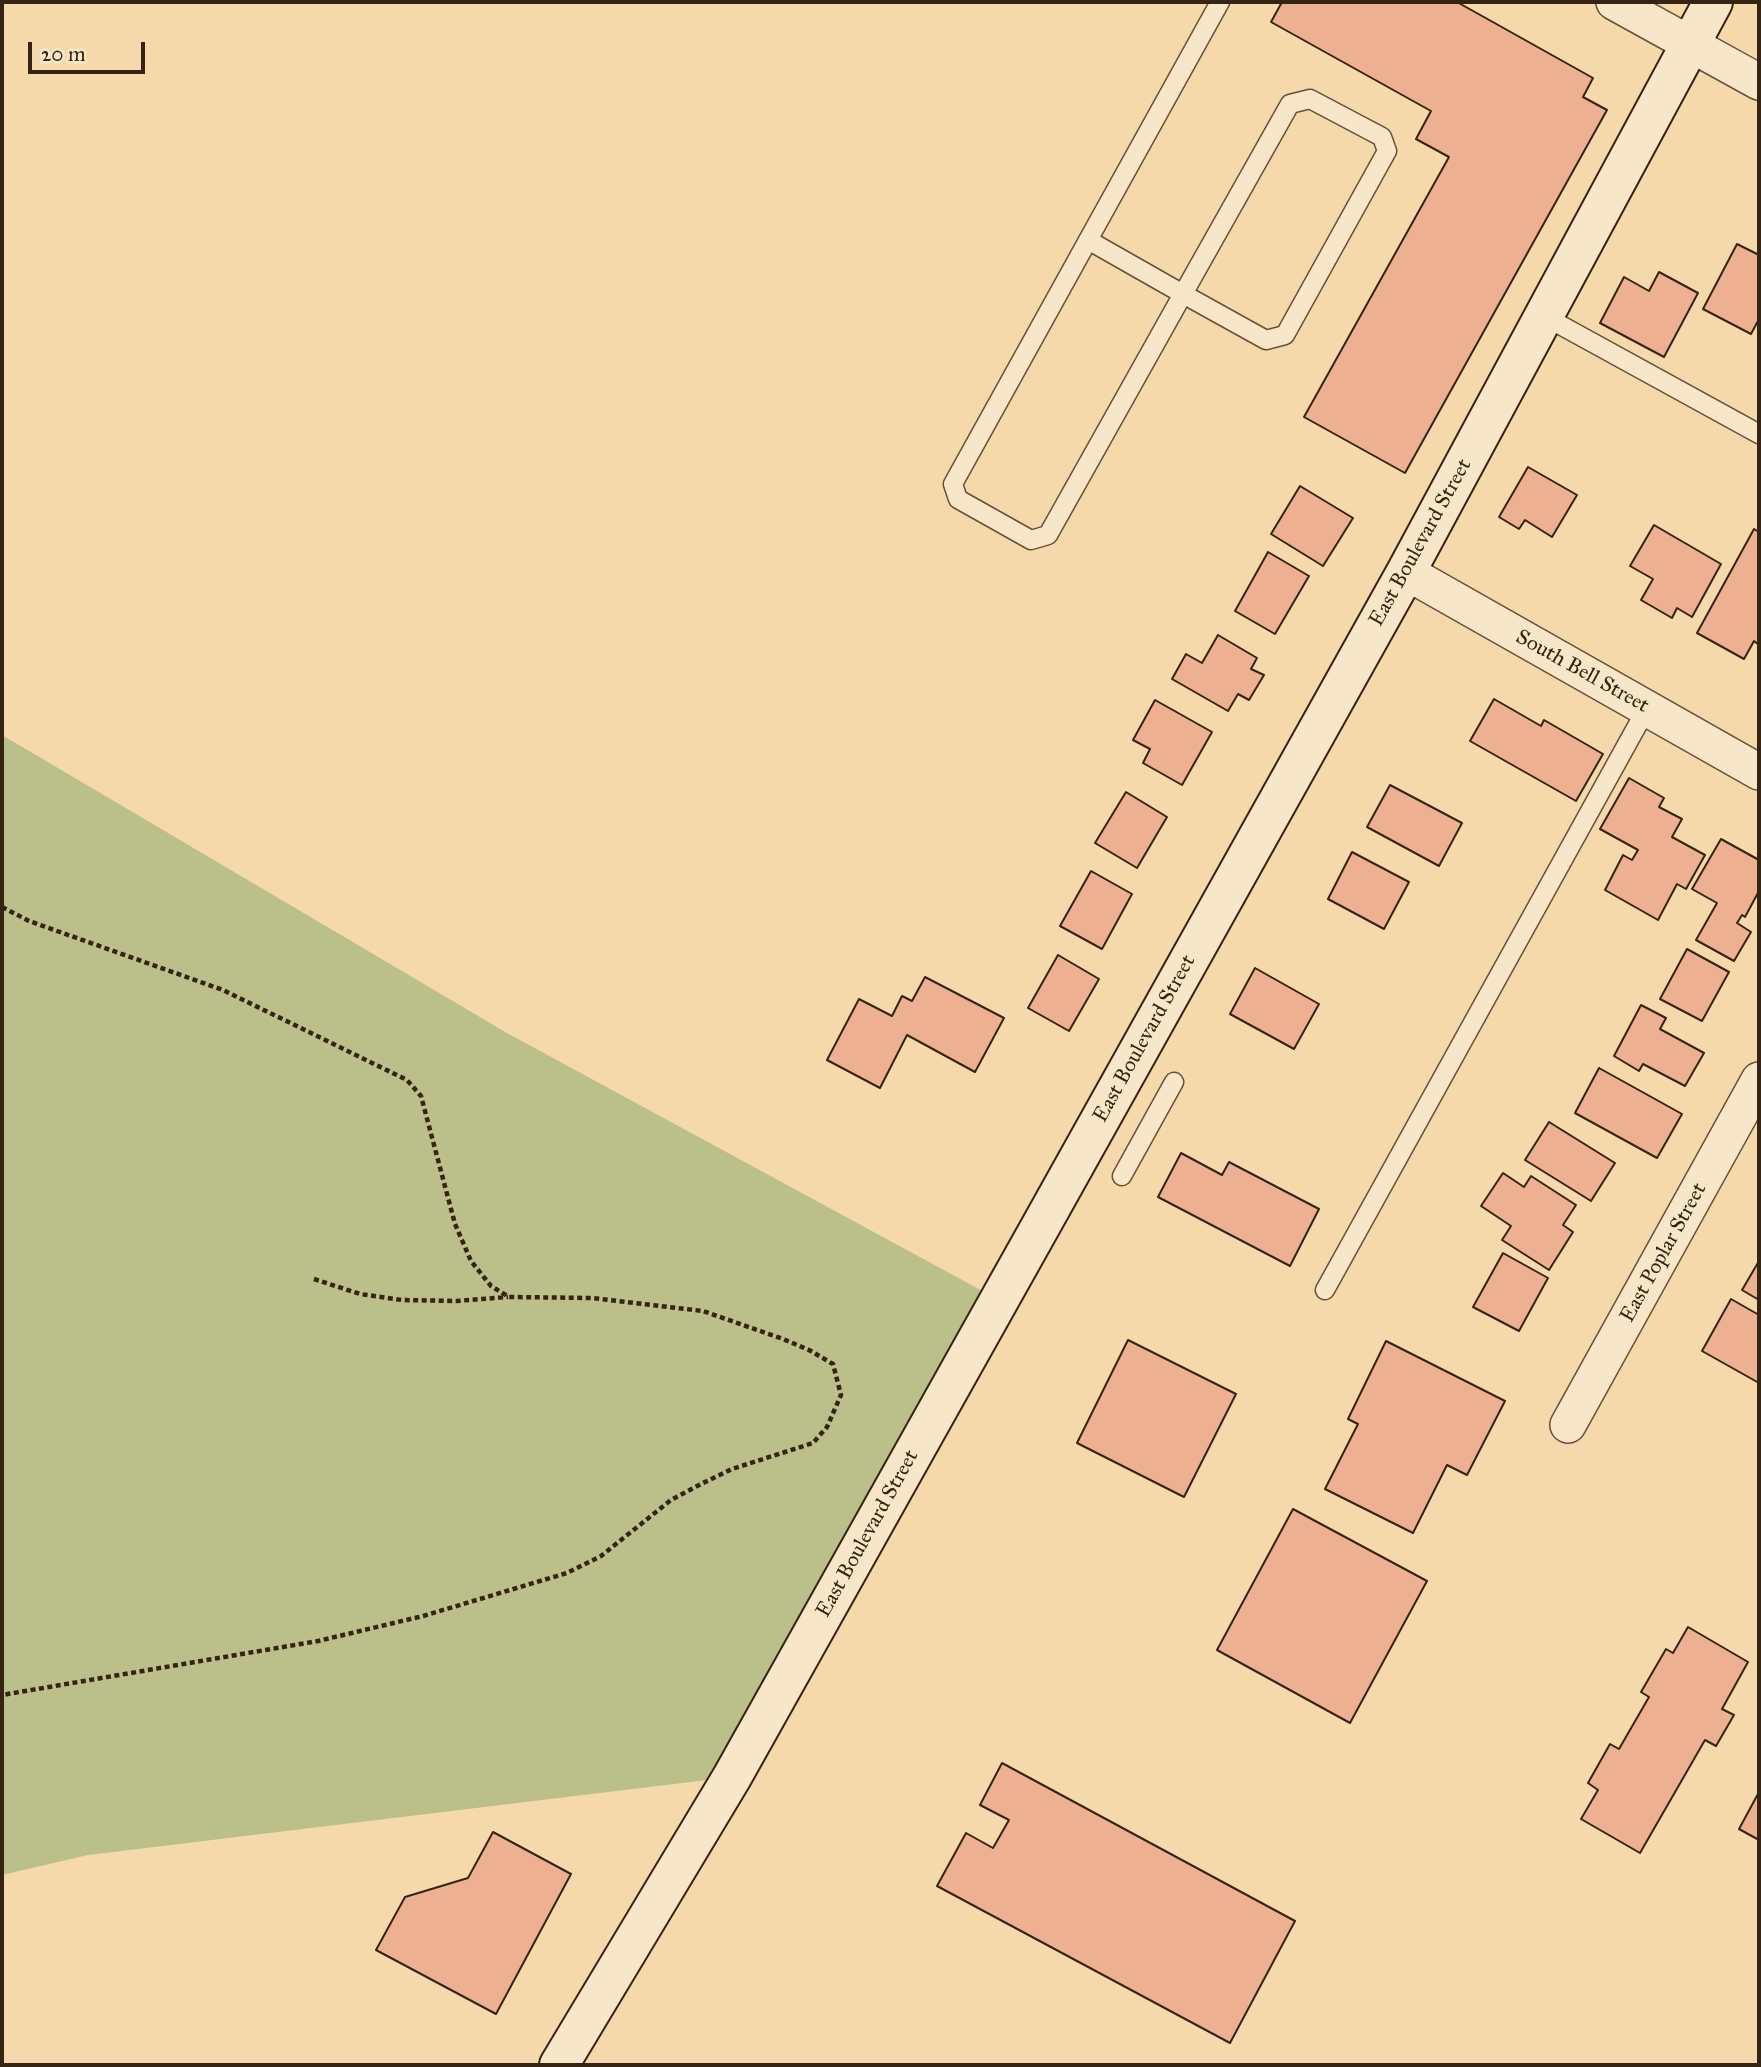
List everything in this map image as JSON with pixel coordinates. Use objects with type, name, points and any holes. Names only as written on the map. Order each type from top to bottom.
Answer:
[{"type":"main road","name":"East Boulevard Street","points":[[559,2065],[732,1777],[1406,572],[1713,2]]},
{"type":"street","points":[[1614,2],[1759,82]]},
{"type":"street","name":"South Bell Street","points":[[1406,572],[1759,772]]},
{"type":"street","name":"East Poplar Street","points":[[1568,1425],[1759,1080]]},
{"type":"lane","points":[[1088,240],[1183,294],[1266,340],[1285,335],[1388,151],[1382,137],[1310,99],[1290,104],[1183,294],[1048,535],[1031,540],[958,499],[953,484],[1088,240],[1220,2]]},
{"type":"lane","points":[[1544,316],[1759,434]]},
{"type":"lane","points":[[1325,1290],[1647,708]]},
{"type":"lane","points":[[1122,1176],[1174,1082]]},
{"type":"path","points":[[2,907],[29,921],[223,990],[407,1080],[421,1096],[455,1224],[471,1261],[491,1286],[509,1297]]},
{"type":"path","points":[[2,1695],[318,1641],[423,1616],[567,1573],[601,1556],[671,1500],[702,1483],[732,1469],[813,1443],[835,1414],[841,1395],[833,1364],[783,1339],[703,1311],[592,1298],[402,1300],[360,1294],[314,1279]]},
{"type":"green space","points":[[2,735],[507,1033],[999,1300],[732,1777],[88,1855],[2,1875]]},
{"type":"building","points":[[1282,2],[1457,2],[1593,78],[1583,97],[1607,110],[1405,473],[1304,417],[1449,157],[1416,139],[1431,111],[1271,22]]},
{"type":"building","points":[[1737,244],[1759,255],[1759,319],[1751,334],[1703,309]]},
{"type":"building","points":[[1659,272],[1698,293],[1664,357],[1600,323],[1624,277],[1649,291]]},
{"type":"building","points":[[1528,467],[1577,495],[1552,537],[1525,520],[1519,529],[1499,517]]},
{"type":"building","points":[[1300,486],[1353,518],[1323,566],[1271,534]]},
{"type":"building","points":[[1654,525],[1721,564],[1692,617],[1677,608],[1672,618],[1641,600],[1653,579],[1630,566]]},
{"type":"building","points":[[1754,529],[1759,532],[1759,645],[1754,641],[1744,659],[1697,633]]},
{"type":"building","points":[[1268,552],[1309,576],[1275,634],[1235,611]]},
{"type":"building","points":[[1218,635],[1257,658],[1251,669],[1264,675],[1249,700],[1238,694],[1228,711],[1172,679],[1186,654],[1202,663]]},
{"type":"building","points":[[1494,699],[1541,726],[1544,720],[1603,754],[1576,801],[1470,741]]},
{"type":"building","points":[[1155,700],[1212,732],[1182,785],[1143,763],[1150,749],[1133,740]]},
{"type":"building","points":[[1629,778],[1664,798],[1659,807],[1682,819],[1672,837],[1705,855],[1686,889],[1677,884],[1658,920],[1605,890],[1623,855],[1632,860],[1638,850],[1600,829]]},
{"type":"building","points":[[1390,785],[1462,823],[1439,866],[1367,827]]},
{"type":"building","points":[[1126,792],[1167,817],[1137,868],[1095,843]]},
{"type":"building","points":[[1721,839],[1759,860],[1759,891],[1745,917],[1742,915],[1737,923],[1751,932],[1734,961],[1696,940],[1717,903],[1692,889]]},
{"type":"building","points":[[1352,852],[1409,882],[1384,929],[1328,899]]},
{"type":"building","points":[[1091,871],[1132,894],[1102,949],[1060,926]]},
{"type":"building","points":[[1687,949],[1729,972],[1702,1021],[1660,999]]},
{"type":"building","points":[[1058,955],[1099,979],[1069,1031],[1028,1008]]},
{"type":"building","points":[[1255,968],[1319,1004],[1294,1049],[1230,1014]]},
{"type":"building","points":[[925,977],[1004,1018],[975,1072],[907,1035],[880,1088],[827,1060],[859,999],[892,1016],[902,996],[912,1001]]},
{"type":"building","points":[[1641,1005],[1666,1018],[1660,1029],[1704,1053],[1685,1086],[1643,1064],[1639,1071],[1614,1056]]},
{"type":"building","points":[[1599,1068],[1682,1114],[1657,1158],[1575,1113]]},
{"type":"building","points":[[1549,1122],[1615,1163],[1591,1201],[1525,1160]]},
{"type":"building","points":[[1181,1153],[1222,1175],[1229,1162],[1319,1209],[1290,1266],[1158,1197]]},
{"type":"building","points":[[1503,1173],[1524,1187],[1531,1176],[1576,1205],[1563,1225],[1573,1232],[1549,1270],[1502,1240],[1511,1226],[1481,1206]]},
{"type":"building","points":[[1503,1253],[1548,1278],[1519,1331],[1473,1307]]},
{"type":"building","points":[[1759,1261],[1759,1300],[1742,1290]]},
{"type":"building","points":[[1731,1299],[1759,1315],[1759,1383],[1702,1351]]},
{"type":"building","points":[[1128,1340],[1236,1394],[1184,1497],[1077,1443]]},
{"type":"building","points":[[1386,1341],[1505,1401],[1467,1475],[1447,1465],[1413,1533],[1325,1489],[1358,1424],[1348,1419]]},
{"type":"building","points":[[1293,1509],[1427,1581],[1350,1723],[1217,1650]]},
{"type":"building","points":[[1688,1627],[1748,1662],[1722,1709],[1734,1715],[1716,1746],[1705,1740],[1640,1853],[1581,1819],[1598,1790],[1588,1783],[1610,1744],[1619,1749],[1649,1697],[1641,1692],[1666,1649],[1673,1653]]},
{"type":"building","points":[[1002,1763],[1295,1921],[1230,2043],[937,1886],[966,1833],[993,1848],[1009,1820],[980,1805]]},
{"type":"building","points":[[1759,1792],[1759,1840],[1739,1829]]},
{"type":"building","points":[[493,1832],[571,1874],[496,2014],[376,1950],[405,1897],[468,1878]]}]
